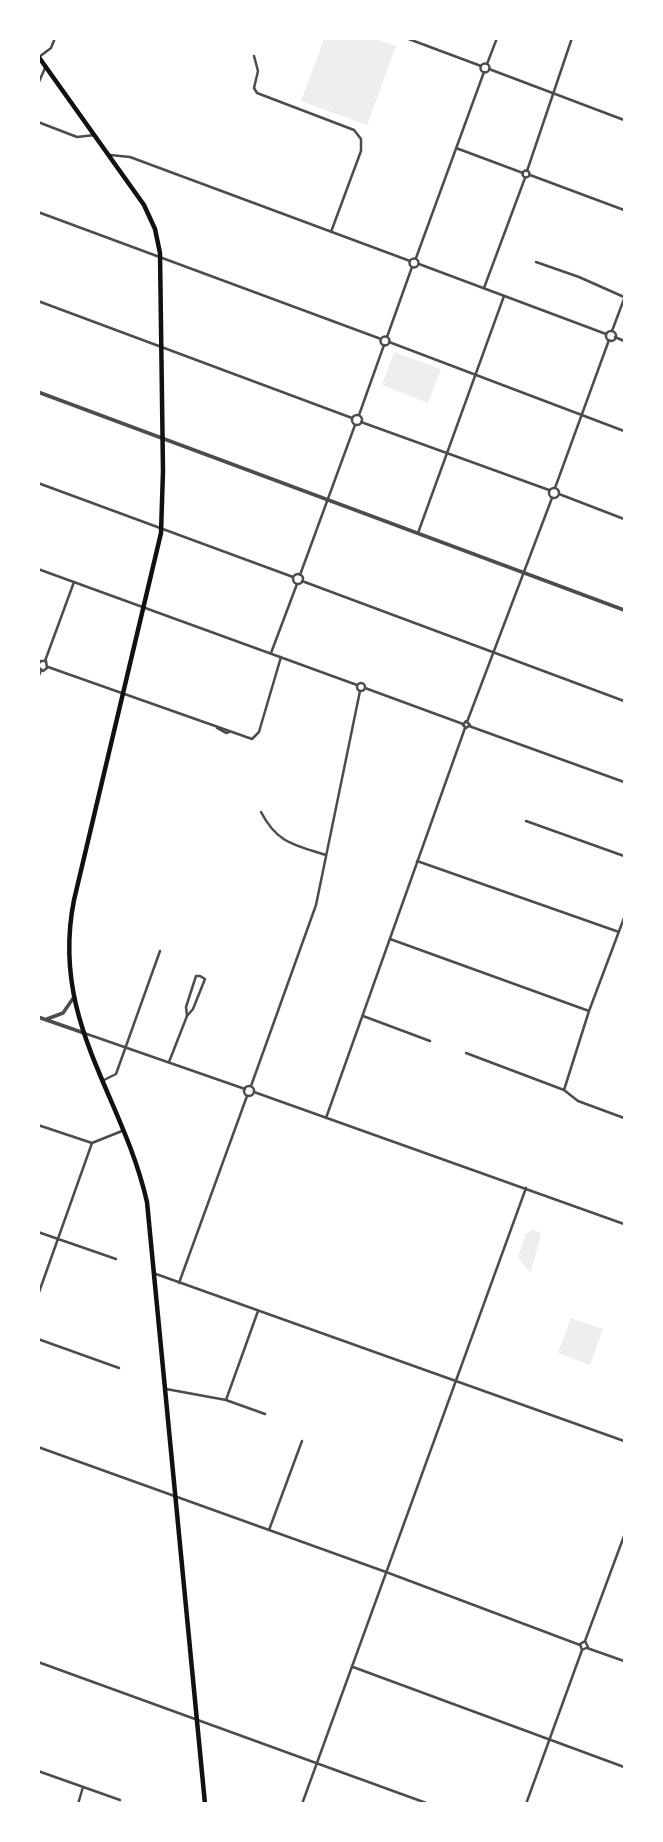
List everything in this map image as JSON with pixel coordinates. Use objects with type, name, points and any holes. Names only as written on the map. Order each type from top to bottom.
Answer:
[{"type":"main road","points":[[39,57],[149,214],[160,257],[161,529],[145,608],[71,916],[69,960],[74,998],[84,1033],[148,1202],[205,1804]]},
{"type":"street","points":[[39,57],[51,48],[55,38]]},
{"type":"street","points":[[406,38],[481,66],[487,64]]},
{"type":"street","points":[[496,38],[487,64],[489,69],[625,120]]},
{"type":"street","points":[[484,288],[525,178],[572,38]]},
{"type":"street","points":[[254,56],[258,71],[254,88],[260,96],[354,131],[361,139],[361,151],[331,232]]},
{"type":"street","points":[[38,84],[45,66]]},
{"type":"street","points":[[481,66],[484,72]]},
{"type":"street","points":[[110,155],[130,157],[410,261],[416,258],[484,72],[489,69]]},
{"type":"street","points":[[38,122],[77,137],[95,135]]},
{"type":"street","points":[[456,148],[625,210]]},
{"type":"street","points":[[525,178],[530,175]]},
{"type":"street","points":[[38,212],[381,339],[387,337]]},
{"type":"street","points":[[416,258],[419,264],[606,334],[609,340]]},
{"type":"street","points":[[410,261],[412,267],[387,337],[389,342],[625,431]]},
{"type":"street","points":[[536,262],[579,277],[625,298],[612,331],[606,334]]},
{"type":"street","points":[[412,267],[419,264]]},
{"type":"street","points":[[418,533],[503,296]]},
{"type":"street","points":[[38,301],[352,418],[359,415]]},
{"type":"street","points":[[612,331],[615,337],[625,341]]},
{"type":"street","points":[[555,488],[609,340],[615,337]]},
{"type":"street","points":[[381,339],[384,345]]},
{"type":"street","points":[[361,422],[359,415],[384,345],[389,342]]},
{"type":"street","points":[[38,392],[625,610]]},
{"type":"street","points":[[352,418],[355,425]]},
{"type":"street","points":[[302,581],[300,575],[327,500],[355,425],[361,422],[549,490],[555,488]]},
{"type":"street","points":[[38,483],[293,578],[297,584]]},
{"type":"street","points":[[555,488],[559,494],[625,519]]},
{"type":"street","points":[[549,490],[552,498]]},
{"type":"street","points":[[326,1118],[492,652],[552,498],[559,494]]},
{"type":"street","points":[[38,569],[357,685],[362,683],[365,688],[625,782]]},
{"type":"street","points":[[293,578],[300,575]]},
{"type":"street","points":[[302,581],[625,701]]},
{"type":"street","points":[[271,654],[297,584],[302,581]]},
{"type":"street","points":[[38,678],[39,667],[45,661],[74,582]]},
{"type":"street","points":[[39,667],[48,667],[217,727],[226,733],[252,739],[259,732],[281,657]]},
{"type":"street","points":[[45,661],[48,667]]},
{"type":"street","points":[[357,685],[360,691],[316,905],[251,1086],[254,1092],[624,1223]]},
{"type":"street","points":[[360,691],[365,688]]},
{"type":"street","points":[[261,812],[269,828],[282,840],[326,855]]},
{"type":"street","points":[[526,821],[625,856]]},
{"type":"street","points":[[38,849],[38,854]]},
{"type":"street","points":[[417,862],[619,932]]},
{"type":"street","points":[[564,1090],[589,1011],[625,918]]},
{"type":"street","points":[[390,939],[589,1011]]},
{"type":"street","points":[[102,1081],[116,1074],[160,951]]},
{"type":"street","points":[[169,1062],[205,979],[200,976],[196,976],[186,1007],[187,1016]]},
{"type":"street","points":[[45,1020],[63,1013],[74,998]]},
{"type":"street","points":[[363,1016],[430,1041]]},
{"type":"street","points":[[38,1017],[244,1089],[251,1086]]},
{"type":"street","points":[[466,1053],[564,1090],[579,1101],[625,1118]]},
{"type":"street","points":[[179,1283],[247,1096],[244,1089]]},
{"type":"street","points":[[247,1096],[254,1092]]},
{"type":"street","points":[[38,1125],[92,1143],[122,1131]]},
{"type":"street","points":[[38,1295],[92,1143]]},
{"type":"street","points":[[302,1804],[526,1188]]},
{"type":"street","points":[[38,1232],[116,1259]]},
{"type":"street","points":[[156,1275],[625,1441]]},
{"type":"street","points":[[226,1400],[258,1311]]},
{"type":"street","points":[[38,1339],[119,1368]]},
{"type":"street","points":[[166,1389],[226,1400],[265,1414]]},
{"type":"street","points":[[269,1530],[302,1441]]},
{"type":"street","points":[[38,1447],[580,1645],[582,1650],[526,1804]]},
{"type":"street","points":[[580,1645],[585,1641],[625,1536]]},
{"type":"street","points":[[585,1641],[587,1648]]},
{"type":"street","points":[[582,1650],[587,1648],[625,1661]]},
{"type":"street","points":[[38,1662],[429,1804]]},
{"type":"street","points":[[353,1667],[625,1768]]},
{"type":"street","points":[[38,1771],[120,1800]]},
{"type":"street","points":[[78,1804],[83,1787]]},
{"type":"shaded area","points":[[324,39],[375,39],[396,46],[367,125],[301,101]]},
{"type":"shaded area","points":[[394,352],[441,369],[428,403],[382,385]]},
{"type":"shaded area","points":[[532,1230],[539,1232],[541,1237],[530,1273],[518,1257],[526,1234]]},
{"type":"shaded area","points":[[571,1318],[603,1329],[590,1365],[558,1353]]}]
